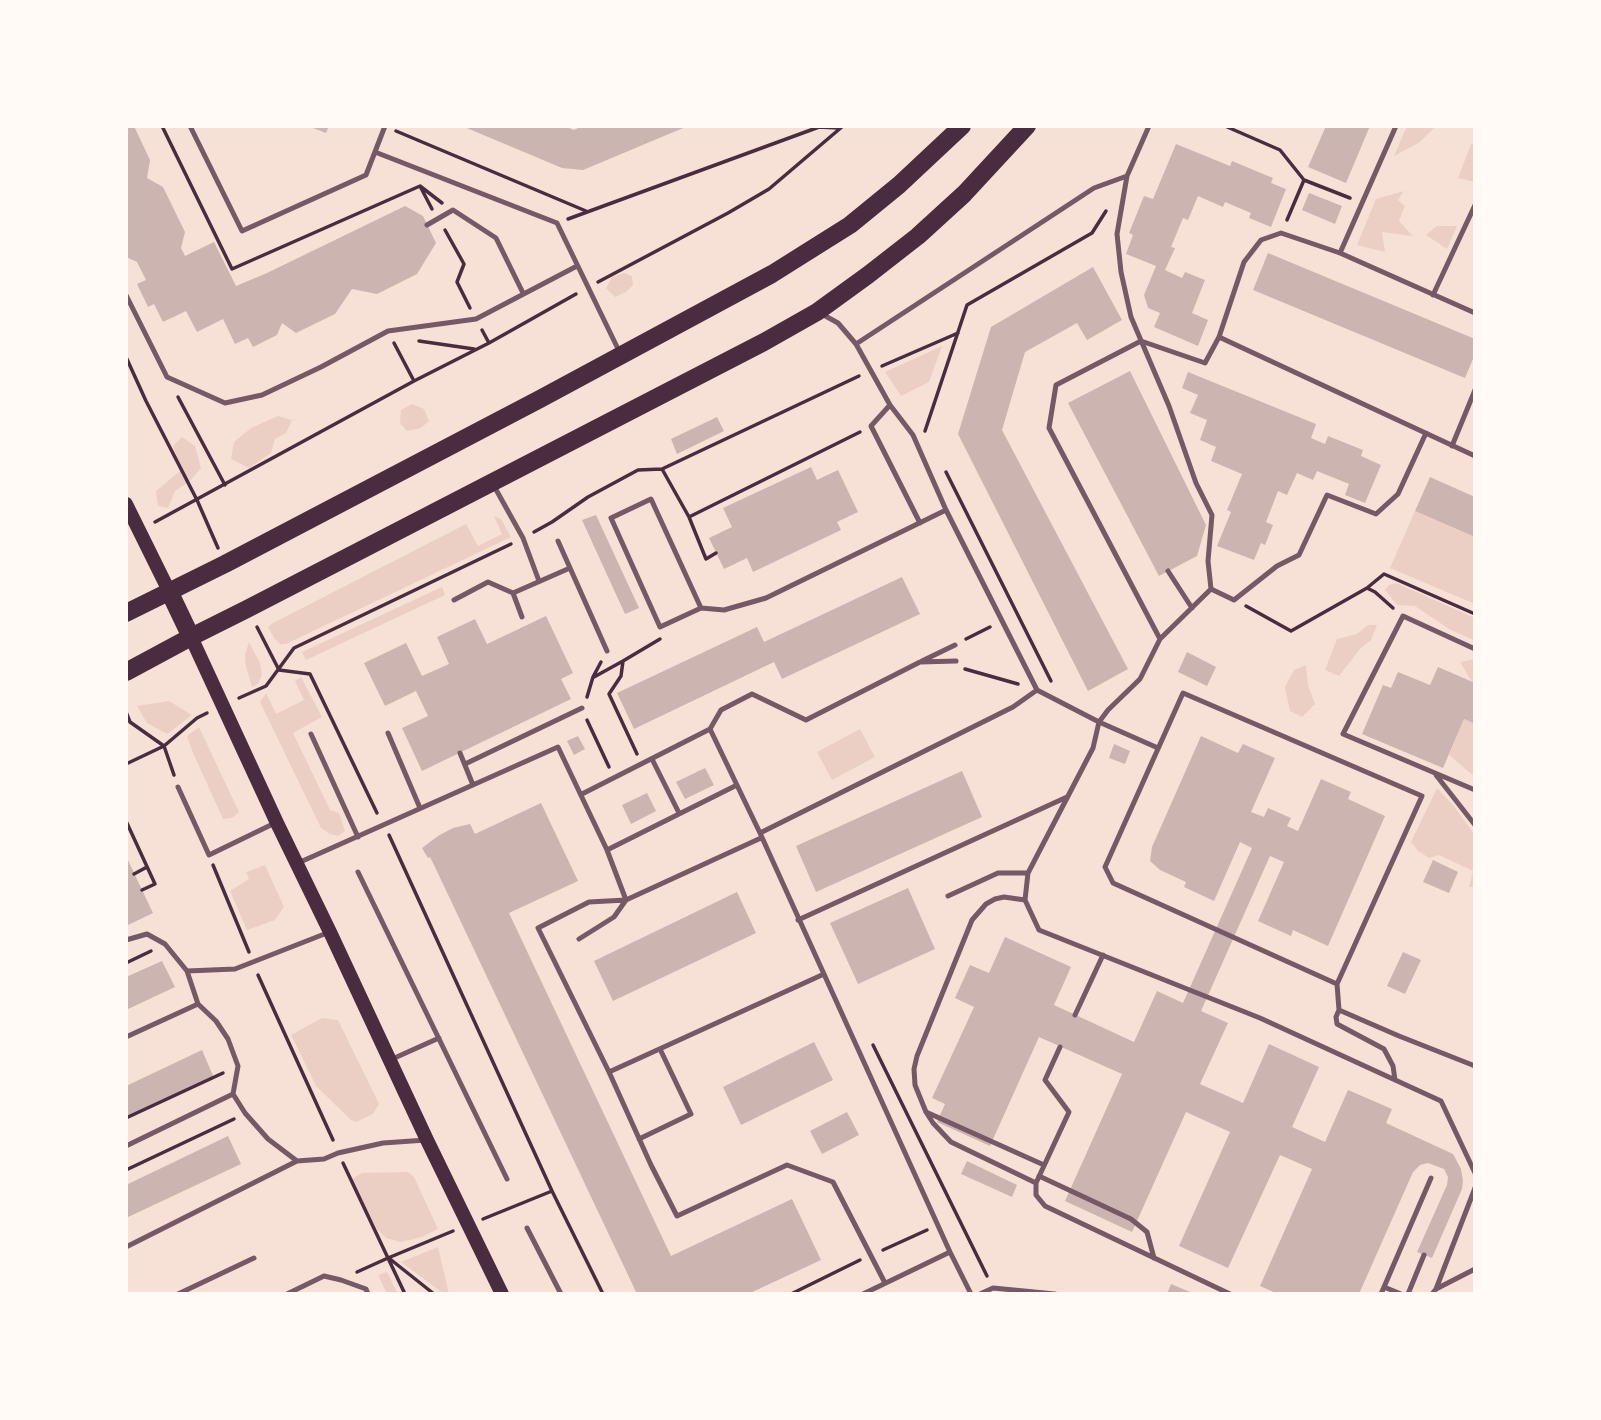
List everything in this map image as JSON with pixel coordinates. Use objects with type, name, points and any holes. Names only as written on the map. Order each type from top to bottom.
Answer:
[{"type":"main road","points":[[126,613],[622,356],[772,274],[849,225],[899,185],[962,126]]},
{"type":"main road","points":[[126,672],[764,342],[817,312],[918,236],[964,194],[1027,126]]},
{"type":"main road","points":[[126,504],[191,637],[276,823],[298,863],[426,1140],[502,1294]]},
{"type":"lane","points":[[190,126],[242,231],[366,176],[385,126]]},
{"type":"lane","points":[[1149,126],[1127,176],[1117,234],[1121,272],[1131,317],[1169,406],[1196,484],[1212,515],[1208,561],[1211,589]]},
{"type":"lane","points":[[1340,253],[1396,126]]},
{"type":"lane","points":[[375,152],[557,223],[622,356]]},
{"type":"lane","points":[[856,344],[1094,188],[1127,176]]},
{"type":"lane","points":[[1433,295],[1475,205]]},
{"type":"lane","points":[[427,225],[453,210],[496,238],[523,293]]},
{"type":"lane","points":[[1160,639],[1049,428],[1056,385],[1141,341],[1205,363],[1219,337],[1244,262],[1261,240],[1281,233],[1340,253],[1475,313]]},
{"type":"lane","points":[[126,295],[167,377],[225,403],[262,395],[388,331],[476,319],[578,267]]},
{"type":"lane","points":[[817,312],[838,323],[856,344],[890,405],[913,435],[946,510],[1037,690],[1158,748]]},
{"type":"lane","points":[[1219,337],[1475,456]]},
{"type":"lane","points":[[1452,446],[1475,390]]},
{"type":"lane","points":[[890,405],[871,426],[920,523]]},
{"type":"lane","points":[[1211,589],[1234,600],[1277,566],[1299,555],[1327,495],[1376,514],[1398,494],[1426,433]]},
{"type":"lane","points":[[492,483],[523,538],[539,581]]},
{"type":"lane","points":[[701,608],[651,499],[611,518],[660,627],[701,608],[724,610],[766,598],[946,510]]},
{"type":"lane","points":[[558,541],[607,650]]},
{"type":"lane","points":[[513,593],[569,568]]},
{"type":"lane","points":[[1168,571],[1192,608]]},
{"type":"lane","points":[[454,600],[488,582],[513,593],[522,617]]},
{"type":"lane","points":[[1211,589],[1160,639],[1140,679],[1099,722],[1093,748],[1028,873],[1025,900],[1039,930],[1260,1018],[1441,1101],[1475,1173]]},
{"type":"lane","points":[[1475,649],[1404,616],[1343,734],[1475,790]]},
{"type":"lane","points":[[582,794],[710,729],[721,710],[752,694],[806,720],[955,645]]},
{"type":"lane","points":[[920,662],[956,661]]},
{"type":"lane","points":[[885,1283],[834,1182],[787,1165],[677,1216],[538,928],[589,902],[626,900],[760,836],[1013,707],[1037,690]]},
{"type":"lane","points":[[1337,984],[1113,883],[1105,867],[1183,693],[1422,796],[1337,984],[1337,1024],[1384,1049],[1393,1066],[1395,1080]]},
{"type":"lane","points":[[465,764],[582,708]]},
{"type":"lane","points":[[710,729],[971,1294]]},
{"type":"lane","points":[[388,733],[420,808]]},
{"type":"lane","points":[[311,734],[358,837]]},
{"type":"lane","points":[[298,863],[558,747],[607,850],[626,900]]},
{"type":"lane","points":[[460,753],[473,785]]},
{"type":"lane","points":[[652,759],[679,813]]},
{"type":"lane","points":[[1434,773],[1475,825]]},
{"type":"lane","points":[[607,850],[737,785]]},
{"type":"lane","points":[[178,787],[209,855],[276,823]]},
{"type":"lane","points":[[798,920],[1067,797]]},
{"type":"lane","points":[[358,872],[507,1179]]},
{"type":"lane","points":[[948,896],[998,873],[1028,873]]},
{"type":"lane","points":[[1025,900],[1004,897],[995,899],[986,904],[972,920],[917,1056],[915,1084],[933,1124],[951,1142],[1131,1219],[1147,1232],[1154,1258]]},
{"type":"lane","points":[[579,939],[614,916],[626,900]]},
{"type":"lane","points":[[187,971],[235,969],[330,932]]},
{"type":"lane","points":[[126,940],[147,934],[165,944],[187,971],[198,1004],[216,1021],[228,1039],[237,1066],[233,1094],[245,1113],[268,1139],[297,1161]]},
{"type":"lane","points":[[1075,1015],[1103,955]]},
{"type":"lane","points":[[609,1072],[824,974]]},
{"type":"lane","points":[[126,1037],[198,1004]]},
{"type":"lane","points":[[1339,1010],[1473,1065],[1475,1055]]},
{"type":"lane","points":[[390,1060],[439,1038]]},
{"type":"lane","points":[[1060,1047],[1045,1080],[1069,1112],[1038,1179],[1036,1195],[1045,1206],[1230,1294]]},
{"type":"lane","points":[[639,1139],[691,1114],[660,1049]]},
{"type":"lane","points":[[126,1146],[233,1094]]},
{"type":"lane","points":[[926,1112],[1044,1165]]},
{"type":"lane","points":[[126,1247],[297,1161],[324,1159],[338,1153],[383,1143],[426,1140]]},
{"type":"lane","points":[[1381,1294],[1431,1178]]},
{"type":"lane","points":[[1434,1291],[1475,1188]]},
{"type":"lane","points":[[527,1228],[561,1294]]},
{"type":"lane","points":[[863,1294],[950,1252]]},
{"type":"lane","points":[[1408,1294],[1424,1255]]},
{"type":"lane","points":[[177,1294],[254,1258]]},
{"type":"lane","points":[[1434,1291],[1475,1269]]},
{"type":"lane","points":[[287,1294],[324,1276],[366,1289],[368,1294]]},
{"type":"lane","points":[[1384,1287],[1401,1294]]},
{"type":"lane","points":[[980,1294],[993,1288],[1055,1294]]},
{"type":"path","points":[[385,126],[588,211]]},
{"type":"path","points":[[1225,126],[1280,150],[1304,180],[1350,198]]},
{"type":"path","points":[[557,223],[820,127],[842,127]]},
{"type":"path","points":[[139,531],[728,213],[769,189],[842,127]]},
{"type":"path","points":[[1281,233],[1304,180]]},
{"type":"path","points":[[419,186],[464,264],[457,282],[489,343]]},
{"type":"path","points":[[931,442],[925,430],[967,305],[1092,233],[1106,210]]},
{"type":"path","points":[[404,339],[394,343],[414,381]]},
{"type":"path","points":[[416,341],[476,349]]},
{"type":"path","points":[[167,377],[225,485]]},
{"type":"path","points":[[689,517],[871,426]]},
{"type":"path","points":[[943,466],[1052,682]]},
{"type":"path","points":[[662,469],[689,517],[706,559],[716,553]]},
{"type":"path","points":[[1234,600],[1291,631],[1367,588],[1384,574],[1475,614]]},
{"type":"path","points":[[1367,588],[1404,616]]},
{"type":"path","points":[[955,645],[1002,621]]},
{"type":"path","points":[[593,677],[659,641],[670,622]]},
{"type":"path","points":[[607,650],[593,677],[582,708],[614,778]]},
{"type":"path","points":[[623,661],[621,676],[609,694],[642,764]]},
{"type":"path","points":[[956,661],[966,670],[1037,690]]},
{"type":"path","points":[[126,712],[128,723],[164,746],[178,787]]},
{"type":"path","points":[[126,821],[155,884],[142,890]]},
{"type":"path","points":[[384,825],[552,1191],[603,1294]]},
{"type":"path","points":[[209,855],[253,962],[338,1153],[405,1294]]},
{"type":"path","points":[[134,874],[147,867]]},
{"type":"path","points":[[126,963],[165,944]]},
{"type":"path","points":[[871,1040],[993,1288]]},
{"type":"path","points":[[126,1118],[237,1066]]},
{"type":"path","points":[[126,1170],[245,1113]]},
{"type":"path","points":[[388,1258],[434,1294]]},
{"type":"shaded area","points":[[1407,126],[1436,126],[1420,142],[1394,156]]},
{"type":"shaded area","points":[[1475,143],[1475,182],[1458,178],[1471,144]]},
{"type":"shaded area","points":[[1404,191],[1398,200],[1405,206],[1399,221],[1413,236],[1382,232],[1385,252],[1357,245],[1376,199]]},
{"type":"shaded area","points":[[1437,226],[1457,226],[1447,249],[1426,235]]},
{"type":"shaded area","points":[[624,273],[632,276],[633,285],[615,297],[606,288],[612,277]]},
{"type":"shaded area","points":[[942,346],[929,382],[901,396],[885,372]]},
{"type":"shaded area","points":[[412,404],[424,409],[429,421],[421,428],[407,431],[400,423],[401,410]]},
{"type":"shaded area","points":[[278,416],[292,420],[286,433],[275,439],[271,453],[249,468],[231,459],[234,442],[251,428]]},
{"type":"shaded area","points":[[182,437],[195,446],[201,468],[189,482],[175,491],[168,508],[158,506],[156,491],[180,471],[173,446]]},
{"type":"shaded area","points":[[1415,511],[1475,537],[1475,604],[1390,568]]},
{"type":"shaded area","points":[[494,516],[501,519],[511,537],[286,644],[280,644],[268,627],[466,524],[478,546],[502,534]]},
{"type":"shaded area","points":[[1396,583],[1475,618],[1475,641],[1449,629],[1415,606],[1397,605],[1385,590]]},
{"type":"shaded area","points":[[442,587],[445,595],[306,660],[302,652]]},
{"type":"shaded area","points":[[1368,625],[1377,625],[1371,640],[1360,649],[1339,676],[1325,670],[1337,639],[1357,634]]},
{"type":"shaded area","points":[[249,642],[260,663],[262,675],[258,684],[252,687],[245,655]]},
{"type":"shaded area","points":[[1475,659],[1475,683],[1460,662]]},
{"type":"shaded area","points":[[1306,665],[1308,685],[1315,704],[1302,717],[1290,711],[1285,687],[1294,670]]},
{"type":"shaded area","points":[[301,677],[322,717],[293,733],[330,810],[339,813],[345,831],[338,836],[321,828],[260,702],[266,693],[276,714],[304,700],[295,681]]},
{"type":"shaded area","points":[[169,701],[192,715],[167,734],[147,723],[137,706]]},
{"type":"shaded area","points":[[1464,719],[1475,724],[1475,777],[1449,755]]},
{"type":"shaded area","points":[[199,727],[239,812],[232,818],[223,819],[193,753],[187,736]]},
{"type":"shaded area","points":[[860,729],[875,757],[832,780],[817,752]]},
{"type":"shaded area","points":[[1437,788],[1475,835],[1475,887],[1469,887],[1473,871],[1439,855],[1429,858],[1411,842]]},
{"type":"shaded area","points":[[265,865],[284,907],[275,920],[247,930],[230,891],[249,879],[246,872]]},
{"type":"shaded area","points":[[322,1018],[338,1020],[379,1104],[373,1114],[356,1122],[316,1086],[291,1035]]},
{"type":"shaded area","points":[[408,1172],[414,1177],[438,1229],[422,1237],[401,1242],[386,1238],[377,1229],[350,1180],[362,1173]]},
{"type":"shaded area","points":[[438,1247],[449,1294],[444,1294],[401,1262]]},
{"type":"shaded area","points":[[387,1272],[398,1294],[387,1294],[378,1275]]},
{"type":"building","points":[[126,126],[134,126],[150,160],[147,178],[163,187],[185,232],[181,248],[185,256],[214,242],[236,286],[405,206],[423,216],[436,243],[417,274],[377,294],[352,289],[335,314],[296,333],[282,323],[277,335],[253,347],[248,338],[235,344],[223,319],[197,332],[186,311],[163,322],[154,304],[148,307],[137,284],[146,280],[137,262],[126,257]]},
{"type":"building","points":[[308,126],[329,126],[326,133]]},
{"type":"building","points":[[462,126],[564,126],[574,130],[583,126],[688,126],[583,170],[562,168]]},
{"type":"building","points":[[1326,126],[1370,126],[1346,183],[1308,167]]},
{"type":"building","points":[[1176,144],[1230,166],[1232,161],[1273,178],[1271,183],[1286,189],[1271,227],[1249,218],[1251,213],[1225,202],[1223,207],[1198,196],[1188,220],[1183,218],[1171,247],[1175,248],[1165,270],[1182,278],[1185,272],[1205,280],[1192,313],[1208,320],[1198,346],[1154,327],[1160,313],[1148,308],[1144,295],[1156,266],[1126,254],[1133,235],[1129,233],[1144,196],[1153,199]]},
{"type":"building","points":[[1309,193],[1342,206],[1335,224],[1302,210]]},
{"type":"building","points":[[1268,253],[1475,339],[1475,354],[1465,378],[1253,290]]},
{"type":"building","points":[[1093,267],[1122,320],[1087,340],[1077,323],[1025,352],[1002,430],[1128,669],[1088,691],[958,434],[991,327]]},
{"type":"building","points":[[1130,371],[1206,525],[1197,556],[1159,576],[1068,403]]},
{"type":"building","points":[[1188,372],[1316,424],[1311,438],[1325,444],[1328,436],[1363,450],[1361,456],[1381,465],[1365,503],[1345,495],[1349,484],[1317,471],[1313,480],[1297,473],[1287,495],[1278,491],[1266,522],[1273,525],[1265,545],[1261,543],[1254,560],[1217,546],[1231,512],[1227,510],[1242,474],[1211,461],[1216,447],[1200,440],[1207,420],[1190,413],[1198,395],[1182,388]]},
{"type":"building","points":[[717,417],[724,431],[677,454],[671,439]]},
{"type":"building","points":[[811,467],[817,480],[838,470],[858,512],[837,522],[841,530],[753,572],[747,558],[724,569],[709,538],[732,527],[723,508]]},
{"type":"building","points":[[1430,477],[1475,497],[1475,537],[1415,511]]},
{"type":"building","points":[[596,515],[639,608],[625,614],[582,520]]},
{"type":"building","points":[[902,577],[920,614],[782,679],[774,662],[634,729],[617,693],[757,627],[764,642]]},
{"type":"building","points":[[546,616],[573,673],[561,679],[571,699],[422,771],[402,728],[428,716],[416,691],[385,706],[364,663],[406,643],[422,676],[449,664],[437,637],[475,619],[487,644]]},
{"type":"building","points":[[1187,652],[1216,667],[1207,686],[1178,672]]},
{"type":"building","points":[[1438,667],[1475,683],[1475,724],[1464,719],[1443,768],[1362,734],[1383,685],[1391,688],[1398,672],[1430,685]]},
{"type":"building","points":[[578,736],[585,749],[574,755],[567,741]]},
{"type":"building","points":[[1201,736],[1238,753],[1243,744],[1275,758],[1251,812],[1264,817],[1268,808],[1291,818],[1287,826],[1298,831],[1321,779],[1351,792],[1348,799],[1385,816],[1328,946],[1293,930],[1291,936],[1258,921],[1284,862],[1270,856],[1201,1011],[1228,1023],[1200,1084],[1243,1103],[1269,1044],[1319,1067],[1292,1127],[1325,1142],[1348,1090],[1392,1109],[1386,1123],[1453,1154],[1461,1169],[1462,1189],[1432,1258],[1417,1252],[1447,1185],[1448,1177],[1444,1169],[1428,1163],[1420,1165],[1413,1172],[1359,1294],[1278,1294],[1260,1286],[1312,1169],[1280,1155],[1228,1268],[1179,1246],[1230,1132],[1186,1112],[1132,1232],[1065,1201],[1122,1074],[1039,1037],[990,1146],[937,1122],[945,1104],[932,1098],[974,1007],[955,998],[970,965],[989,973],[1005,937],[1071,967],[1054,1005],[1134,1042],[1157,991],[1183,1003],[1252,848],[1240,842],[1214,901],[1184,887],[1186,882],[1160,870],[1150,861],[1152,847]]},
{"type":"building","points":[[1114,744],[1130,751],[1125,764],[1109,758]]},
{"type":"building","points":[[705,768],[714,785],[685,799],[676,782]]},
{"type":"building","points":[[962,771],[982,817],[816,892],[796,846]]},
{"type":"building","points":[[647,793],[656,811],[631,824],[622,805]]},
{"type":"building","points":[[541,803],[578,881],[509,913],[671,1256],[792,1199],[821,1260],[748,1294],[637,1294],[434,865],[422,848],[453,828],[470,824],[475,834]]},
{"type":"building","points":[[126,856],[153,913],[126,926]]},
{"type":"building","points":[[1433,860],[1458,872],[1449,893],[1423,882]]},
{"type":"building","points":[[908,888],[935,949],[858,984],[830,923]]},
{"type":"building","points":[[737,892],[756,933],[613,1001],[594,961]]},
{"type":"building","points":[[1403,952],[1421,960],[1405,994],[1387,986]]},
{"type":"building","points":[[162,961],[175,987],[126,1010],[126,977]]},
{"type":"building","points":[[814,1042],[833,1080],[741,1125],[723,1087]]},
{"type":"building","points":[[202,1050],[214,1078],[126,1119],[126,1086]]},
{"type":"building","points":[[847,1112],[859,1135],[822,1154],[810,1131]]},
{"type":"building","points":[[228,1136],[241,1164],[126,1218],[126,1185]]},
{"type":"building","points":[[967,1161],[1017,1185],[1012,1197],[961,1174]]},
{"type":"building","points":[[1171,1284],[1195,1294],[1167,1294]]}]
